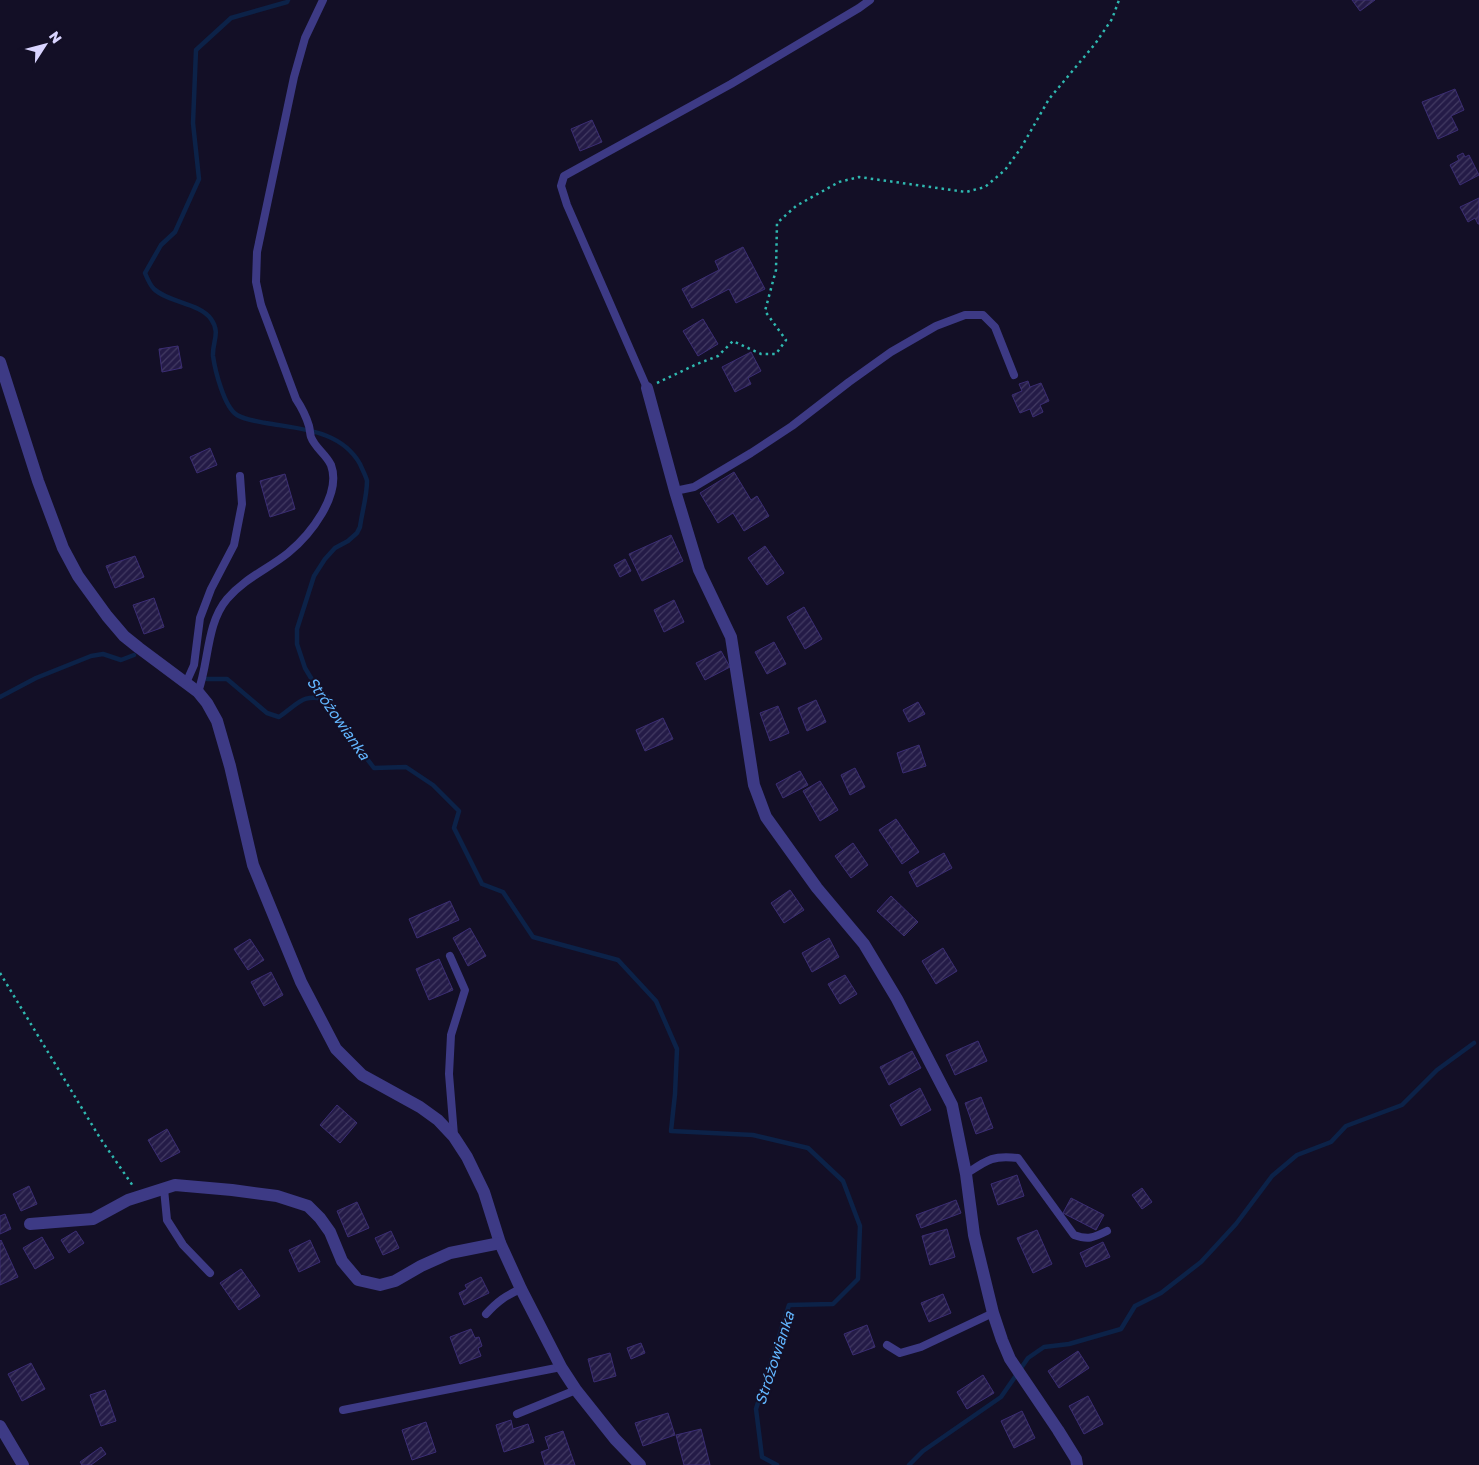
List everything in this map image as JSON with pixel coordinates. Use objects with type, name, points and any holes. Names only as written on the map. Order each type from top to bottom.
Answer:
[{"type":"street","points":[[0,362],[38,480],[63,548],[74,569],[107,616],[124,636],[198,692],[207,703],[216,721],[230,766],[254,865],[301,982],[336,1049],[362,1075],[438,1120],[454,1138],[467,1156],[484,1192],[500,1243],[521,1289],[562,1367],[576,1390],[614,1438],[640,1465]]},
{"type":"street","points":[[647,388],[674,491],[698,570],[731,636],[754,785],[766,817],[816,888],[864,944],[898,999],[952,1106],[966,1174],[974,1235],[993,1313],[1002,1340],[1013,1363],[1058,1430],[1078,1465]]},
{"type":"street","points":[[30,1224],[93,1219],[128,1200],[175,1185],[277,1196],[308,1206],[330,1232],[342,1261],[358,1280],[380,1285],[395,1281],[421,1266],[450,1253],[500,1243]]},
{"type":"street","points":[[0,1426],[23,1465]]},
{"type":"lane","points":[[198,692],[202,682],[214,624],[226,600],[249,578],[288,553],[306,535],[326,508],[334,485],[331,466],[310,436],[304,411],[296,399],[262,305],[256,282],[258,252],[294,77],[305,38],[324,0]]},
{"type":"lane","points":[[647,388],[567,205],[561,186],[564,176],[731,84],[870,0]]},
{"type":"lane","points":[[674,491],[694,487],[751,453],[792,426],[891,352],[936,326],[965,316],[984,315],[995,327],[1014,376]]},
{"type":"lane","points":[[186,683],[194,665],[200,618],[211,589],[234,545],[242,504],[240,476]]},
{"type":"lane","points":[[450,956],[465,990],[451,1035],[449,1074],[454,1138]]},
{"type":"lane","points":[[966,1174],[985,1161],[1001,1156],[1018,1158],[1074,1235],[1085,1239],[1106,1231]]},
{"type":"lane","points":[[164,1189],[168,1220],[183,1245],[210,1273]]},
{"type":"lane","points":[[486,1314],[497,1302],[521,1289]]},
{"type":"lane","points":[[886,1345],[900,1353],[921,1347],[993,1313]]},
{"type":"lane","points":[[343,1410],[562,1367]]},
{"type":"lane","points":[[517,1414],[576,1390]]},
{"type":"path","points":[[647,388],[718,356],[733,341],[761,354],[776,354],[786,340],[766,310],[776,270],[776,222],[796,206],[839,182],[859,177],[966,192],[985,187],[1005,170],[1021,148],[1049,100],[1095,44],[1112,19],[1119,0]]},
{"type":"path","points":[[0,973],[100,1138],[141,1196]]},
{"type":"building","points":[[1352,0],[1375,0],[1360,11]]},
{"type":"building","points":[[1455,89],[1464,110],[1451,116],[1458,130],[1438,139],[1422,102]]},
{"type":"building","points":[[592,120],[602,142],[580,151],[571,129]]},
{"type":"building","points":[[1463,153],[1465,157],[1469,155],[1479,175],[1460,185],[1450,165],[1459,160],[1457,156]]},
{"type":"building","points":[[1479,198],[1479,224],[1475,218],[1468,222],[1460,207]]},
{"type":"building","points":[[743,247],[765,289],[736,303],[729,289],[692,308],[682,289],[719,270],[715,261]]},
{"type":"building","points":[[703,319],[718,344],[698,356],[683,331]]},
{"type":"building","points":[[178,346],[182,368],[162,372],[159,349]]},
{"type":"building","points":[[751,352],[761,371],[748,378],[751,384],[735,392],[722,367]]},
{"type":"building","points":[[1028,381],[1030,387],[1041,383],[1049,401],[1040,405],[1043,412],[1033,417],[1030,409],[1020,413],[1012,395],[1022,391],[1019,384]]},
{"type":"building","points":[[210,448],[217,465],[197,473],[190,457]]},
{"type":"building","points":[[734,472],[751,500],[757,496],[769,516],[744,531],[733,513],[718,523],[700,493]]},
{"type":"building","points":[[285,474],[295,509],[270,517],[260,481]]},
{"type":"building","points":[[671,535],[683,561],[642,581],[629,554]]},
{"type":"building","points":[[765,546],[784,573],[767,585],[748,558]]},
{"type":"building","points":[[135,556],[144,577],[115,588],[106,566]]},
{"type":"building","points":[[625,559],[631,571],[620,577],[614,565]]},
{"type":"building","points":[[154,598],[164,627],[144,634],[133,605]]},
{"type":"building","points":[[674,600],[684,622],[664,632],[654,610]]},
{"type":"building","points":[[804,607],[822,639],[805,649],[787,617]]},
{"type":"building","points":[[774,642],[786,664],[767,674],[755,652]]},
{"type":"building","points":[[721,651],[730,667],[705,680],[696,663]]},
{"type":"building","points":[[816,700],[826,722],[807,731],[798,708]]},
{"type":"building","points":[[918,702],[925,714],[909,722],[903,710]]},
{"type":"building","points":[[778,706],[789,733],[770,741],[760,713]]},
{"type":"building","points":[[663,718],[673,739],[645,751],[636,730]]},
{"type":"building","points":[[919,745],[926,766],[903,773],[897,753]]},
{"type":"building","points":[[855,768],[865,787],[850,795],[841,775]]},
{"type":"building","points":[[800,771],[808,785],[783,798],[776,784]]},
{"type":"building","points":[[820,781],[838,810],[820,821],[803,791]]},
{"type":"building","points":[[896,819],[919,852],[902,864],[879,830]]},
{"type":"building","points":[[853,843],[868,865],[851,878],[835,856]]},
{"type":"building","points":[[944,853],[952,868],[917,887],[909,872]]},
{"type":"building","points":[[790,890],[804,910],[784,923],[771,903]]},
{"type":"building","points":[[891,896],[918,922],[904,936],[877,911]]},
{"type":"building","points":[[450,901],[459,920],[417,938],[409,919]]},
{"type":"building","points":[[470,928],[486,956],[468,966],[453,938]]},
{"type":"building","points":[[829,938],[839,957],[812,972],[802,953]]},
{"type":"building","points":[[250,939],[264,960],[248,970],[234,949]]},
{"type":"building","points":[[943,948],[957,971],[936,984],[922,961]]},
{"type":"building","points":[[439,959],[453,990],[429,1000],[416,969]]},
{"type":"building","points":[[271,972],[283,995],[264,1006],[251,982]]},
{"type":"building","points":[[845,975],[857,994],[840,1004],[828,984]]},
{"type":"building","points":[[978,1041],[987,1061],[955,1075],[946,1055]]},
{"type":"building","points":[[912,1051],[921,1068],[889,1085],[880,1067]]},
{"type":"building","points":[[920,1088],[931,1110],[901,1126],[890,1105]]},
{"type":"building","points":[[981,1097],[993,1128],[976,1134],[965,1103]]},
{"type":"building","points":[[337,1105],[357,1123],[340,1143],[320,1125]]},
{"type":"building","points":[[167,1129],[180,1152],[161,1162],[148,1140]]},
{"type":"building","points":[[1017,1175],[1024,1196],[998,1205],[991,1184]]},
{"type":"building","points":[[29,1186],[37,1204],[21,1211],[13,1194]]},
{"type":"building","points":[[1142,1188],[1152,1202],[1142,1209],[1132,1195]]},
{"type":"building","points":[[1071,1198],[1104,1215],[1096,1230],[1063,1213]]},
{"type":"building","points":[[956,1200],[961,1213],[921,1228],[916,1215]]},
{"type":"building","points":[[357,1202],[369,1228],[348,1237],[337,1211]]},
{"type":"building","points":[[5,1214],[11,1229],[0,1234],[0,1216]]},
{"type":"building","points":[[947,1229],[955,1257],[930,1265],[922,1236]]},
{"type":"building","points":[[1037,1230],[1052,1264],[1033,1273],[1017,1238]]},
{"type":"building","points":[[76,1231],[84,1243],[69,1253],[61,1240]]},
{"type":"building","points":[[391,1231],[399,1248],[383,1255],[375,1238]]},
{"type":"building","points":[[42,1237],[54,1258],[35,1269],[23,1248]]},
{"type":"building","points":[[310,1240],[320,1262],[299,1272],[289,1250]]},
{"type":"building","points":[[0,1241],[18,1277],[0,1285]]},
{"type":"building","points":[[1103,1242],[1110,1257],[1086,1267],[1080,1253]]},
{"type":"building","points":[[241,1269],[260,1296],[239,1310],[220,1283]]},
{"type":"building","points":[[481,1277],[489,1293],[464,1305],[459,1293],[467,1289],[465,1285]]},
{"type":"building","points":[[943,1294],[951,1313],[929,1322],[921,1303]]},
{"type":"building","points":[[867,1325],[875,1347],[853,1355],[844,1334]]},
{"type":"building","points":[[471,1329],[475,1338],[479,1337],[482,1346],[478,1348],[481,1356],[460,1364],[450,1337]]},
{"type":"building","points":[[641,1343],[645,1353],[631,1359],[627,1348]]},
{"type":"building","points":[[1078,1351],[1089,1368],[1059,1388],[1048,1371]]},
{"type":"building","points":[[610,1353],[616,1376],[594,1382],[588,1359]]},
{"type":"building","points":[[31,1363],[45,1389],[22,1401],[8,1374]]},
{"type":"building","points":[[983,1375],[994,1393],[967,1409],[957,1392]]},
{"type":"building","points":[[105,1390],[116,1421],[101,1426],[90,1395]]},
{"type":"building","points":[[1088,1396],[1103,1424],[1084,1434],[1069,1406]]},
{"type":"building","points":[[1022,1411],[1035,1438],[1014,1448],[1001,1421]]},
{"type":"building","points":[[668,1413],[675,1435],[643,1446],[635,1423]]},
{"type":"building","points":[[511,1420],[513,1429],[528,1424],[534,1442],[504,1452],[496,1425]]},
{"type":"building","points":[[426,1422],[436,1452],[412,1460],[402,1430]]},
{"type":"building","points":[[701,1429],[710,1465],[684,1465],[676,1435]]},
{"type":"building","points":[[563,1431],[575,1465],[545,1465],[541,1452],[549,1449],[545,1437]]},
{"type":"building","points":[[101,1447],[106,1454],[91,1465],[82,1465],[80,1462]]},
{"type":"waterway","name":"Stróżowianka","points":[[288,0],[287,2],[231,18],[196,50],[193,123],[199,179],[175,232],[161,245],[145,273],[153,287],[160,294],[192,306],[211,319],[216,333],[213,356],[218,379],[224,397],[232,411],[251,420],[319,433],[342,444],[360,464],[367,481],[360,527],[357,533],[348,541],[335,548],[314,576],[297,629],[297,644],[305,668],[317,688],[330,700],[342,726],[374,768],[406,767],[433,785],[459,811],[454,828],[482,884],[503,892],[533,937],[618,960],[656,1001],[677,1049],[671,1131],[753,1135],[808,1148],[843,1181],[860,1226],[858,1279],[833,1304],[789,1305],[756,1409],[762,1457],[777,1465]]},
{"type":"waterway","points":[[0,697],[36,678],[91,656],[103,654],[121,660],[134,655]]},
{"type":"waterway","points":[[207,679],[227,679],[267,713],[279,717],[306,699],[320,698],[329,700]]},
{"type":"waterway","points":[[909,1465],[923,1451],[1001,1397],[1028,1358],[1044,1347],[1069,1344],[1121,1329],[1135,1306],[1161,1293],[1201,1262],[1236,1224],[1272,1176],[1297,1155],[1331,1142],[1346,1126],[1402,1105],[1437,1070],[1474,1043]]}]
